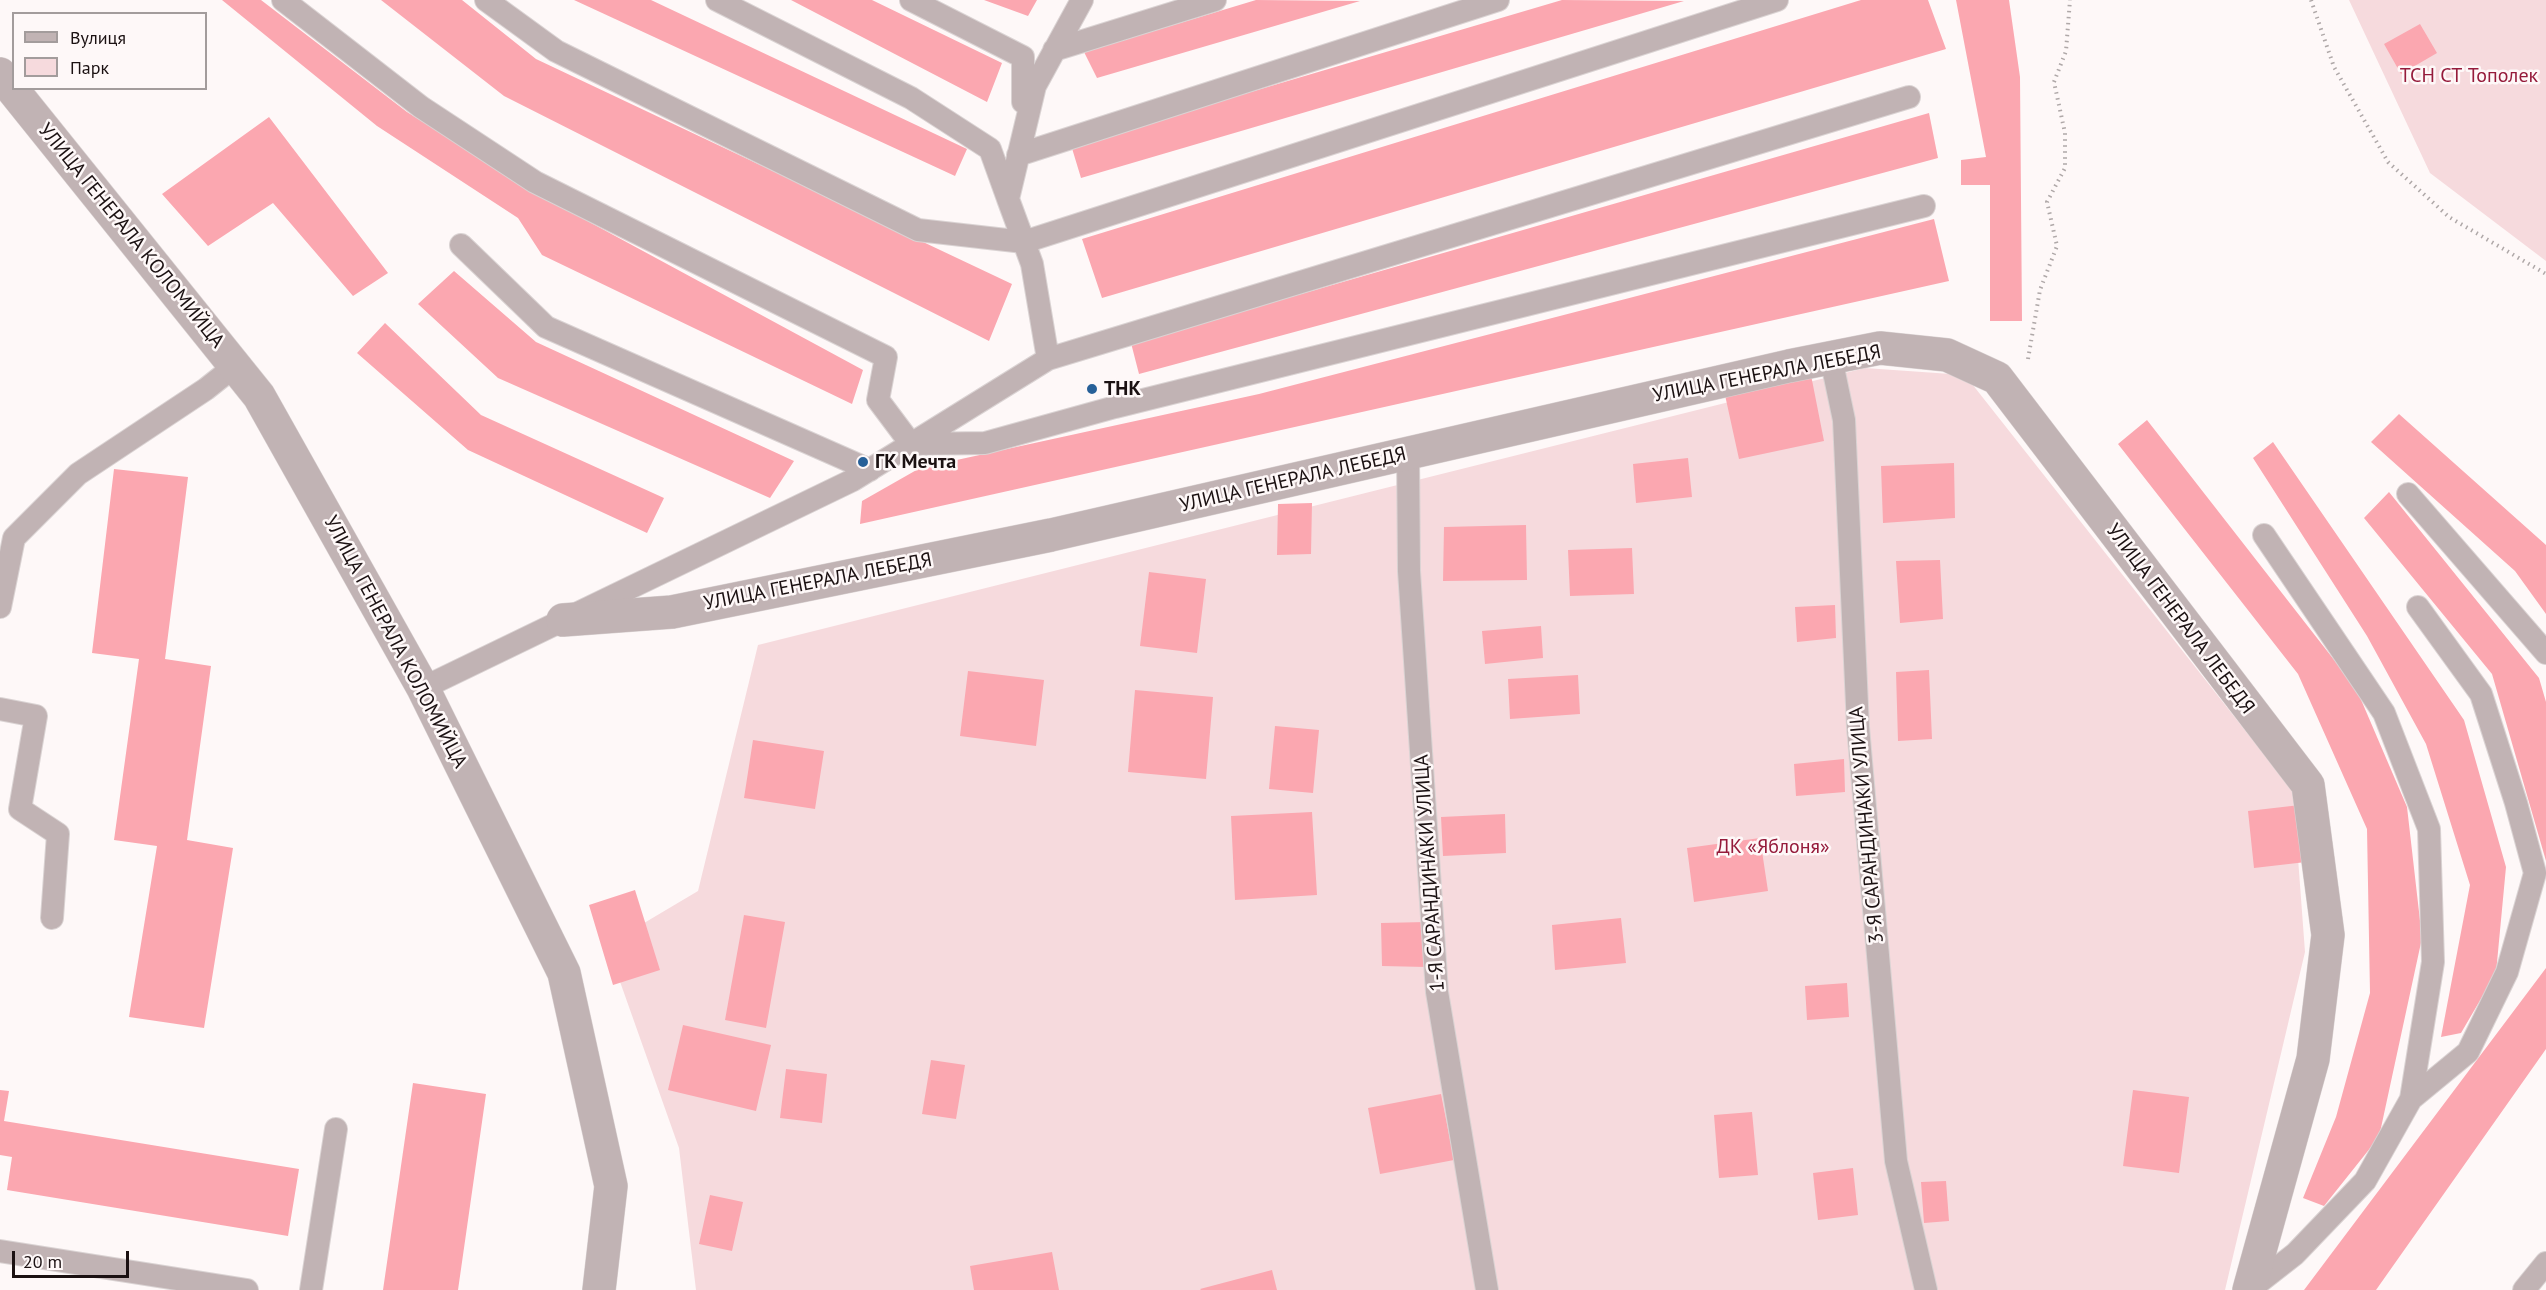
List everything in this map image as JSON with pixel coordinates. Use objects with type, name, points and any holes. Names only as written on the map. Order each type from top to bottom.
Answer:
[{"type":"street","name":"УЛИЦА ГЕНЕРАЛА КОЛОМИЙЦА","points":[[0,74],[12,89]]},
{"type":"street","name":"УЛИЦА ГЕНЕРАЛА КОЛОМИЙЦА","points":[[13,90],[260,396],[423,688],[564,973],[611,1186],[599,1290]]},
{"type":"street","name":"УЛИЦА ГЕНЕРАЛА ЛЕБЕДЯ","points":[[563,620],[672,612],[1051,535],[1880,348],[1947,355],[1997,378],[2308,785],[2328,935],[2313,1059],[2249,1290]]},
{"type":"lane","points":[[283,0],[421,107],[535,182],[886,357],[878,400],[911,444]]},
{"type":"lane","points":[[486,0],[556,51],[918,230],[1024,242],[1777,0]]},
{"type":"lane","points":[[717,0],[911,98],[990,149],[1032,264],[1048,359]]},
{"type":"lane","points":[[911,0],[1023,57],[1024,131]]},
{"type":"lane","points":[[1008,199],[1035,86],[1082,0]]},
{"type":"lane","points":[[1054,50],[1215,0]]},
{"type":"lane","points":[[1018,155],[1498,0]]},
{"type":"lane","points":[[423,688],[854,480],[1048,359],[1909,97]]},
{"type":"lane","points":[[911,444],[985,443],[1115,407],[1924,206]]},
{"type":"lane","points":[[461,245],[546,327],[870,470]]},
{"type":"lane","name":"3-Я САРАНДИНАКИ УЛИЦА","points":[[1831,358],[1844,420],[1858,727],[1896,1161],[1926,1290]]},
{"type":"lane","points":[[0,607],[14,538],[78,474],[206,389],[235,366]]},
{"type":"lane","name":"1-Я САРАНДИНАКИ УЛИЦА","points":[[1408,453],[1408,571],[1437,992],[1487,1290]]},
{"type":"lane","points":[[2408,494],[2546,652]]},
{"type":"lane","points":[[2249,1290],[2295,1254],[2365,1181],[2411,1099],[2433,962],[2429,829],[2384,713],[2264,535]]},
{"type":"lane","points":[[2411,1099],[2468,1052],[2507,972],[2535,873],[2516,803],[2481,694],[2418,607]]},
{"type":"lane","points":[[0,709],[36,716],[20,809],[58,834],[52,918]]},
{"type":"lane","points":[[2524,911],[2546,904]]},
{"type":"lane","points":[[311,1290],[336,1129]]},
{"type":"lane","points":[[0,1251],[247,1290]]},
{"type":"lane","points":[[2524,1290],[2546,1263]]},
{"type":"path","points":[[1997,378],[2028,360],[2040,290],[2057,246],[2047,202],[2065,168],[2065,133],[2054,82],[2066,51],[2070,0]]},
{"type":"path","points":[[2311,0],[2334,67],[2388,162],[2449,217],[2546,274]]},
{"type":"green space","name":"ТСН СТ Тополек","points":[[2349,0],[2546,0],[2546,261],[2430,173]]},
{"type":"green space","name":"ДК «Яблоня»","points":[[1865,368],[1965,375],[2293,791],[2305,952],[2225,1290],[696,1290],[679,1148],[607,945],[698,891],[758,645]]},
{"type":"building","points":[[222,0],[261,0],[407,112],[545,198],[863,370],[852,404],[542,255],[518,218],[377,126]]},
{"type":"building","points":[[381,0],[462,0],[536,59],[1012,284],[989,341],[504,96]]},
{"type":"building","points":[[574,0],[651,0],[967,149],[955,176]]},
{"type":"building","points":[[791,0],[872,0],[1002,63],[987,102]]},
{"type":"building","points":[[984,0],[1037,0],[1028,16]]},
{"type":"building","points":[[1256,0],[1360,1],[1097,78],[1084,52]]},
{"type":"building","points":[[1562,0],[1684,1],[1081,178],[1071,145]]},
{"type":"building","points":[[1861,0],[1928,0],[1946,49],[1102,298],[1082,239]]},
{"type":"building","points":[[1956,0],[2009,0],[2020,77],[2022,321],[1990,321],[1990,185],[1961,185],[1961,160],[1986,157]]},
{"type":"building","points":[[2420,24],[2437,53],[2401,74],[2384,44]]},
{"type":"building","points":[[1929,113],[1938,158],[1139,374],[1131,343]]},
{"type":"building","points":[[269,117],[388,273],[353,296],[273,203],[208,246],[162,194]]},
{"type":"building","points":[[1934,219],[1949,281],[860,524],[862,501],[920,468],[1259,394]]},
{"type":"building","points":[[454,271],[536,342],[794,461],[770,498],[498,378],[418,304]]},
{"type":"building","points":[[385,323],[481,415],[664,498],[647,533],[468,450],[357,353]]},
{"type":"building","points":[[1811,375],[1824,441],[1739,459],[1725,395]]},
{"type":"building","points":[[2399,414],[2546,545],[2546,614],[2515,571],[2371,442]]},
{"type":"building","points":[[2147,420],[2356,688],[2407,807],[2422,938],[2379,1137],[2324,1206],[2303,1198],[2336,1117],[2370,993],[2367,829],[2298,674],[2118,444]]},
{"type":"building","points":[[2273,442],[2464,720],[2506,867],[2496,973],[2461,1033],[2441,1037],[2470,885],[2426,744],[2367,636],[2253,458]]},
{"type":"building","points":[[1688,458],[1692,497],[1636,503],[1633,464]]},
{"type":"building","points":[[1954,463],[1955,518],[1883,523],[1881,466]]},
{"type":"building","points":[[114,469],[188,477],[165,659],[211,666],[187,840],[233,848],[204,1028],[129,1017],[157,846],[114,840],[139,659],[92,653]]},
{"type":"building","points":[[2389,492],[2539,678],[2546,702],[2546,861],[2492,674],[2364,518]]},
{"type":"building","points":[[1312,503],[1311,554],[1277,555],[1278,504]]},
{"type":"building","points":[[1526,525],[1527,580],[1443,581],[1444,527]]},
{"type":"building","points":[[1632,548],[1634,594],[1570,596],[1568,550]]},
{"type":"building","points":[[1940,560],[1943,619],[1900,623],[1896,561]]},
{"type":"building","points":[[1149,572],[1206,579],[1197,653],[1140,646]]},
{"type":"building","points":[[1835,605],[1836,638],[1797,642],[1795,607]]},
{"type":"building","points":[[1541,626],[1543,658],[1485,664],[1482,631]]},
{"type":"building","points":[[1929,670],[1932,739],[1898,741],[1896,672]]},
{"type":"building","points":[[968,671],[1044,680],[1036,746],[960,736]]},
{"type":"building","points":[[1578,675],[1580,714],[1510,719],[1508,679]]},
{"type":"building","points":[[1135,690],[1213,697],[1206,779],[1128,772]]},
{"type":"building","points":[[1275,726],[1319,730],[1313,793],[1269,789]]},
{"type":"building","points":[[753,740],[824,751],[815,809],[744,798]]},
{"type":"building","points":[[1844,759],[1845,792],[1796,796],[1794,764]]},
{"type":"building","points":[[2300,805],[2306,862],[2254,868],[2248,811]]},
{"type":"building","points":[[1312,812],[1317,895],[1235,900],[1231,816]]},
{"type":"building","points":[[1505,814],[1506,853],[1443,856],[1441,817]]},
{"type":"building","points":[[1760,838],[1768,891],[1694,902],[1687,848]]},
{"type":"building","points":[[635,890],[660,970],[613,985],[589,905]]},
{"type":"building","points":[[744,915],[785,922],[766,1028],[725,1020]]},
{"type":"building","points":[[1621,918],[1626,963],[1555,970],[1552,925]]},
{"type":"building","points":[[1426,922],[1426,967],[1382,966],[1381,923]]},
{"type":"building","points":[[2546,968],[2546,1049],[2376,1290],[2304,1290]]},
{"type":"building","points":[[1847,983],[1849,1017],[1807,1020],[1805,986]]},
{"type":"building","points":[[683,1025],[771,1045],[756,1111],[668,1090]]},
{"type":"building","points":[[931,1060],[965,1065],[956,1119],[922,1114]]},
{"type":"building","points":[[786,1069],[827,1074],[822,1123],[780,1118]]},
{"type":"building","points":[[413,1083],[486,1094],[458,1290],[383,1290]]},
{"type":"building","points":[[0,1090],[9,1091],[4,1121],[299,1169],[288,1236],[7,1190],[12,1157],[0,1155]]},
{"type":"building","points":[[2133,1090],[2189,1097],[2179,1173],[2123,1166]]},
{"type":"building","points":[[1441,1094],[1454,1160],[1380,1174],[1368,1108]]},
{"type":"building","points":[[1752,1112],[1758,1175],[1719,1178],[1714,1115]]},
{"type":"building","points":[[1853,1168],[1858,1215],[1818,1220],[1813,1173]]},
{"type":"building","points":[[1946,1181],[1949,1221],[1924,1223],[1921,1182]]},
{"type":"building","points":[[710,1195],[743,1202],[732,1251],[699,1244]]},
{"type":"building","points":[[1052,1252],[1059,1290],[974,1290],[970,1266]]},
{"type":"building","points":[[1272,1270],[1277,1290],[1200,1289]]},
{"type":"place","name":"ТНК","points":[[1092,389]]},
{"type":"place","name":"ГК Мечта","points":[[863,462]]}]
